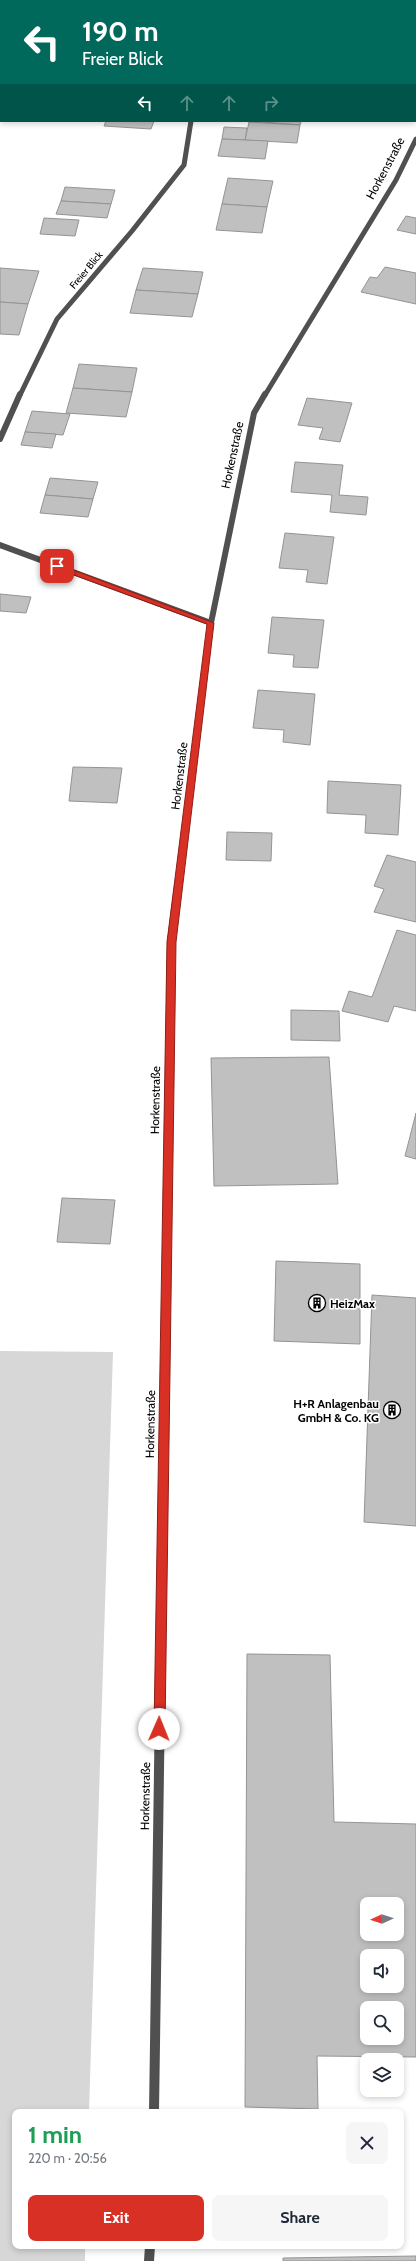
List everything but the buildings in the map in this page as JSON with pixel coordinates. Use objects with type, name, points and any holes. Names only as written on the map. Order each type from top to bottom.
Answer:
[{"type":"street","name":"Freier Blick","points":[[0,439],[7,421],[57,319],[132,231],[184,165],[191,122]]},
{"type":"street","name":"Horkenstraße","points":[[154,2109],[171,942],[210,623],[254,413],[396,180],[416,139]]},
{"type":"street","points":[[0,545],[210,623]]},
{"type":"street","points":[[150,2249],[150,2261]]},
{"type":"shaded area","points":[[0,1351],[113,1352],[89,2109],[12,2109],[12,2249],[85,2249],[85,2261],[0,2261]]},
{"type":"place","name":"HeizMax","points":[[317,1303]]},
{"type":"place","name":"H+R Anlagenbau GmbH & Co. KG","points":[[392,1410]]},
{"type":"route","points":[[57,566],[210,623],[171,942],[159,1729]]}]
